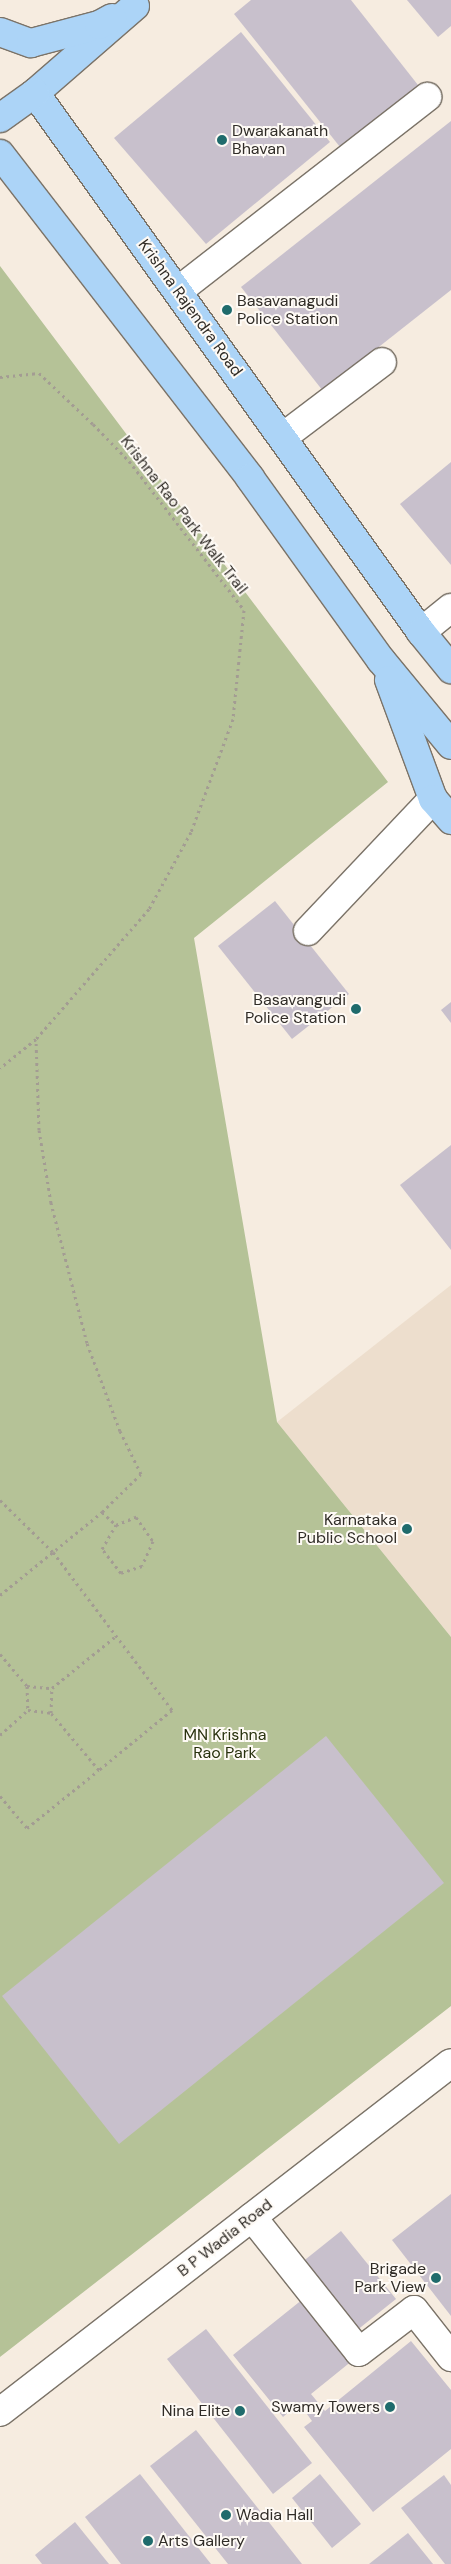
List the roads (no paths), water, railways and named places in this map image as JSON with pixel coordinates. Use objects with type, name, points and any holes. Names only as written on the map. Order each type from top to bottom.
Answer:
[{"type":"main road","points":[[0,32],[31,43],[99,25],[140,3]]},
{"type":"main road","points":[[0,118],[35,93],[140,3]]},
{"type":"main road","name":"Krishna Rajendra Road","points":[[35,93],[421,632],[451,669]]},
{"type":"main road","points":[[0,154],[250,478],[381,660],[451,745]]},
{"type":"main road","points":[[421,632],[451,652]]},
{"type":"main road","points":[[381,660],[434,799],[451,820]]},
{"type":"street","points":[[178,291],[427,97]]},
{"type":"street","points":[[283,437],[382,362]]},
{"type":"street","points":[[421,632],[451,608]]},
{"type":"street","points":[[308,930],[434,799]]},
{"type":"street","name":"B P Wadia Road","points":[[0,2412],[451,2063]]},
{"type":"street","points":[[252,2217],[359,2352],[414,2310],[451,2357]]},
{"type":"place","name":"Dwarakanath Bhavan","points":[[222,140]]},
{"type":"place","name":"Basavanagudi Police Station","points":[[227,310]]},
{"type":"place","name":"Basavangudi Police Station","points":[[356,1009]]},
{"type":"place","name":"Karnataka Public School","points":[[407,1529]]},
{"type":"place","name":"Brigade Park View","points":[[436,2278]]},
{"type":"place","name":"Swamy Towers","points":[[390,2407]]},
{"type":"place","name":"Nina Elite","points":[[240,2411]]},
{"type":"place","name":"Wadia Hall","points":[[226,2515]]},
{"type":"place","name":"Arts Gallery","points":[[148,2541]]},
{"type":"park label","name":"MN Krishna Rao Park","points":[[225,1744]]}]
